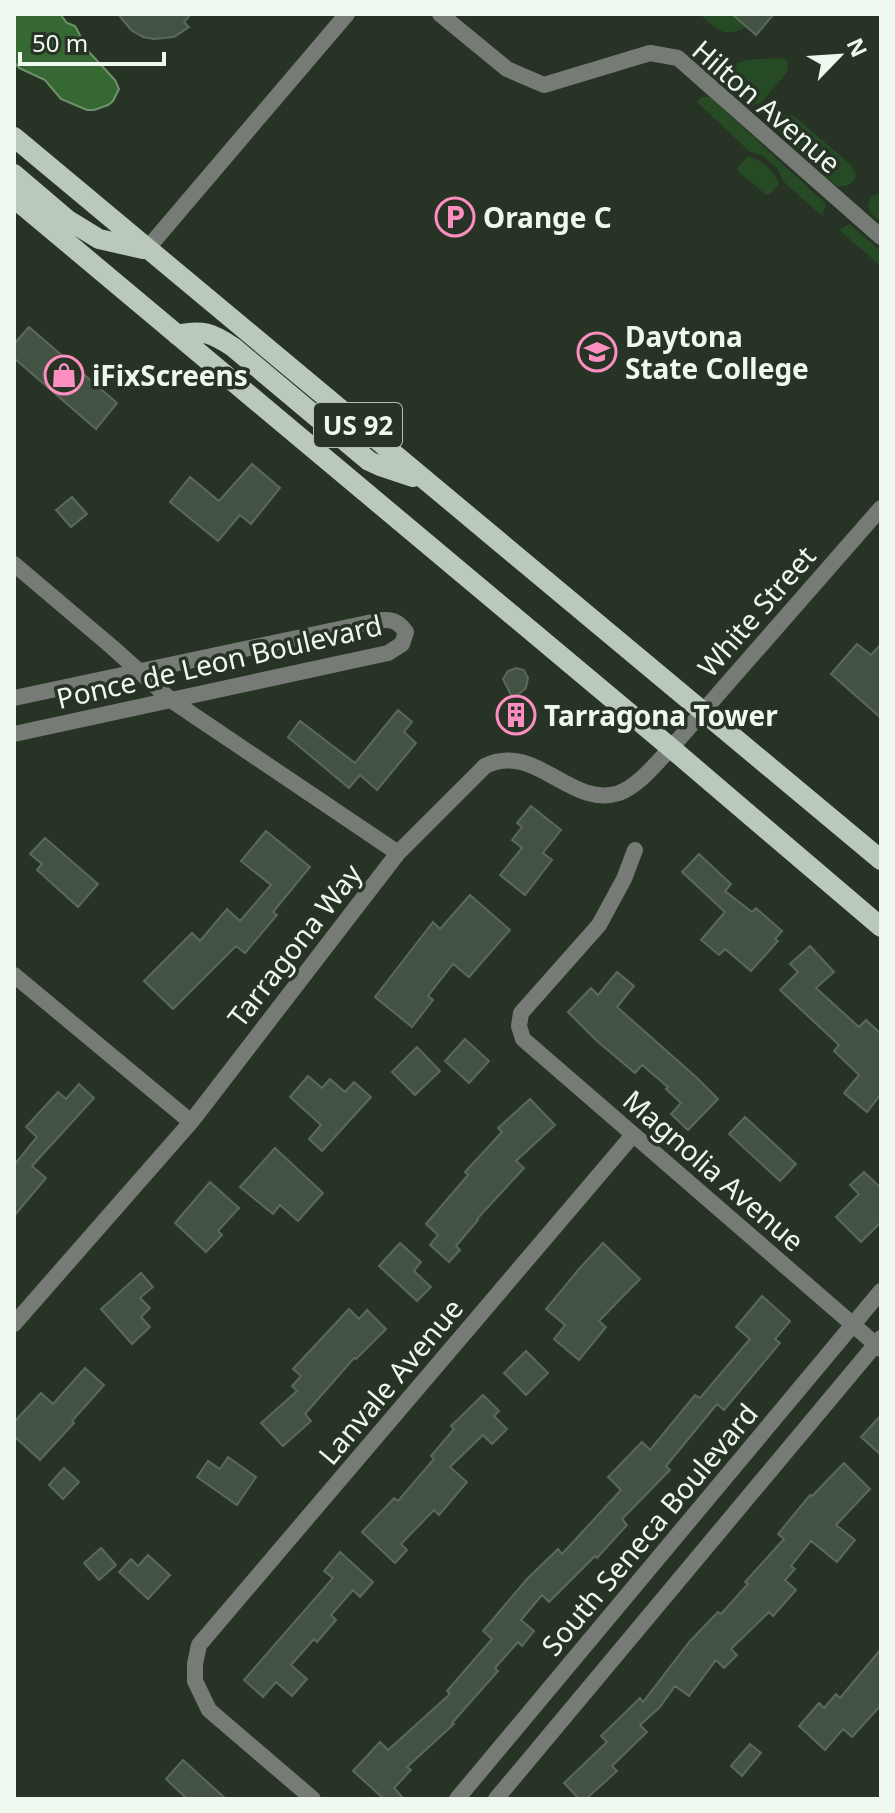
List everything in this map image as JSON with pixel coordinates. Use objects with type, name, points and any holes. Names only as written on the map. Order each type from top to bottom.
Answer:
[{"type":"main road","name":"US 92","points":[[14,137],[881,860]]},
{"type":"main road","points":[[14,174],[68,220],[99,239],[147,249]]},
{"type":"main road","name":"US 92","points":[[14,198],[881,927]]},
{"type":"main road","points":[[177,335],[205,332],[219,338],[369,461],[425,480]]},
{"type":"street","points":[[147,249],[347,14]]},
{"type":"street","name":"Hilton Avenue","points":[[440,14],[507,69],[544,85],[650,53],[678,58],[881,237]]},
{"type":"street","name":"White Street","points":[[671,748],[881,508]]},
{"type":"street","points":[[14,564],[171,700],[398,853]]},
{"type":"street","name":"Ponce de Leon Boulevard","points":[[14,698],[387,619],[399,623],[406,632],[402,644],[388,653],[14,734]]},
{"type":"street","name":"Tarragona Way","points":[[14,1324],[191,1122],[398,853],[485,766],[507,759],[530,765],[578,789],[603,796],[621,792],[640,780],[671,748]]},
{"type":"street","name":"Magnolia Avenue","points":[[635,850],[624,879],[599,925],[521,1013],[519,1026],[523,1039],[853,1325],[879,1344]]},
{"type":"street","points":[[14,975],[191,1122]]},
{"type":"street","name":"Lanvale Avenue","points":[[313,1799],[209,1710],[195,1681],[199,1645],[633,1135]]},
{"type":"street","name":"South Seneca Boulevard","points":[[457,1799],[881,1291]]},
{"type":"street","name":"South Seneca Boulevard","points":[[496,1799],[879,1344]]},
{"type":"street","points":[[627,1595],[651,1612]]},
{"type":"shaded area","points":[[14,14],[60,14],[67,23],[75,26],[89,52],[115,80],[119,89],[113,101],[87,110],[61,99],[45,80],[19,68],[14,62]]},
{"type":"shaded area","points":[[699,14],[732,14],[746,27],[738,31],[721,31]]},
{"type":"shaded area","points":[[782,58],[787,61],[787,72],[761,103],[751,105],[726,82],[727,73],[738,63]]},
{"type":"shaded area","points":[[702,97],[710,97],[825,203],[822,216],[783,181],[777,168],[763,156],[749,151],[697,102]]},
{"type":"shaded area","points":[[783,114],[794,116],[851,165],[856,175],[851,183],[837,186],[775,127],[776,118]]},
{"type":"shaded area","points":[[748,156],[766,166],[779,184],[769,195],[738,171]]},
{"type":"shaded area","points":[[881,193],[881,222],[868,206],[871,197]]},
{"type":"shaded area","points":[[849,224],[881,251],[881,266],[839,230]]},
{"type":"building","points":[[118,14],[191,14],[184,22],[189,27],[174,37],[154,39],[131,30]]},
{"type":"building","points":[[732,14],[774,14],[756,35]]},
{"type":"building","points":[[29,327],[117,403],[96,429],[14,358],[14,344]]},
{"type":"building","points":[[252,464],[280,488],[251,524],[240,515],[218,541],[170,502],[190,477],[219,501]]},
{"type":"building","points":[[72,497],[87,514],[71,527],[56,510]]},
{"type":"building","points":[[857,644],[871,655],[881,644],[881,718],[831,674]]},
{"type":"building","points":[[516,668],[524,670],[528,678],[526,688],[513,699],[503,679],[508,671]]},
{"type":"building","points":[[398,710],[412,722],[404,732],[416,743],[377,790],[360,775],[349,788],[288,737],[300,721],[355,763]]},
{"type":"building","points":[[531,806],[561,830],[543,853],[552,860],[525,895],[500,875],[522,848],[512,840],[522,827],[517,823]]},
{"type":"building","points":[[266,831],[310,867],[273,912],[277,915],[245,953],[236,946],[173,1009],[144,981],[192,933],[200,941],[227,909],[240,921],[271,885],[241,861]]},
{"type":"building","points":[[45,838],[98,884],[78,907],[37,870],[42,864],[30,854]]},
{"type":"building","points":[[699,854],[731,884],[725,891],[752,912],[756,908],[782,931],[775,939],[778,941],[751,971],[725,949],[719,955],[701,940],[725,912],[682,872]]},
{"type":"building","points":[[470,895],[510,930],[469,977],[453,964],[428,996],[433,1000],[412,1027],[375,997],[433,922],[440,929]]},
{"type":"building","points":[[810,946],[834,972],[816,988],[859,1027],[866,1020],[881,1034],[881,1094],[867,1112],[844,1093],[859,1075],[834,1051],[839,1045],[780,990],[798,972],[790,964]]},
{"type":"building","points":[[617,972],[634,986],[617,1007],[718,1099],[688,1130],[671,1114],[681,1103],[666,1089],[668,1087],[642,1065],[635,1073],[568,1012],[591,988],[598,995]]},
{"type":"building","points":[[465,1039],[489,1061],[469,1083],[445,1061]]},
{"type":"building","points":[[417,1047],[440,1071],[415,1095],[392,1072]]},
{"type":"building","points":[[308,1076],[322,1088],[330,1079],[345,1092],[354,1082],[371,1097],[322,1151],[309,1139],[321,1125],[290,1097]]},
{"type":"building","points":[[79,1084],[94,1098],[32,1166],[46,1178],[14,1216],[14,1165],[37,1137],[26,1127],[58,1092],[66,1099]]},
{"type":"building","points":[[530,1099],[555,1125],[516,1161],[524,1168],[477,1219],[456,1246],[460,1250],[449,1262],[430,1245],[438,1235],[426,1224],[468,1175],[465,1172],[502,1132],[498,1128]]},
{"type":"building","points":[[745,1117],[796,1164],[780,1181],[729,1134]]},
{"type":"building","points":[[275,1148],[323,1193],[298,1221],[280,1205],[273,1214],[240,1187]]},
{"type":"building","points":[[864,1172],[881,1188],[881,1222],[861,1242],[836,1217],[859,1194],[850,1185]]},
{"type":"building","points":[[210,1182],[239,1208],[218,1231],[222,1235],[206,1252],[175,1223]]},
{"type":"building","points":[[400,1243],[421,1262],[414,1271],[431,1287],[417,1301],[379,1266]]},
{"type":"building","points":[[603,1243],[640,1279],[599,1321],[606,1327],[579,1360],[554,1339],[565,1325],[546,1309]]},
{"type":"building","points":[[141,1273],[153,1287],[140,1298],[150,1308],[141,1317],[150,1327],[132,1344],[101,1309]]},
{"type":"building","points":[[762,1296],[790,1321],[775,1339],[780,1343],[724,1410],[717,1404],[666,1466],[670,1470],[622,1519],[627,1525],[597,1558],[595,1556],[549,1602],[542,1595],[521,1620],[534,1631],[522,1646],[518,1642],[495,1668],[498,1671],[454,1724],[407,1767],[411,1770],[394,1788],[404,1799],[384,1799],[353,1771],[380,1742],[388,1750],[450,1694],[447,1691],[492,1639],[483,1631],[527,1579],[558,1549],[562,1554],[621,1490],[608,1477],[642,1442],[650,1450],[695,1395],[700,1398],[750,1339],[736,1327]]},
{"type":"building","points":[[349,1309],[359,1319],[367,1310],[386,1329],[354,1358],[305,1414],[311,1421],[283,1446],[261,1423],[297,1391],[292,1386],[301,1376],[293,1369]]},
{"type":"building","points":[[526,1351],[548,1373],[526,1395],[504,1373]]},
{"type":"building","points":[[85,1368],[104,1385],[40,1460],[14,1436],[14,1422],[41,1393],[53,1404]]},
{"type":"building","points":[[483,1395],[499,1411],[494,1416],[507,1429],[492,1444],[483,1435],[450,1467],[467,1482],[439,1515],[434,1510],[401,1544],[407,1550],[395,1563],[362,1532],[394,1498],[398,1501],[434,1459],[431,1456],[454,1429],[451,1426]]},
{"type":"building","points":[[881,1415],[881,1455],[861,1437]]},
{"type":"building","points":[[228,1457],[256,1477],[237,1505],[197,1477],[208,1461],[220,1469]]},
{"type":"building","points":[[844,1463],[870,1489],[836,1525],[855,1540],[837,1562],[811,1541],[791,1566],[795,1569],[785,1580],[796,1590],[773,1616],[769,1612],[731,1649],[737,1655],[724,1668],[716,1660],[689,1696],[675,1686],[660,1707],[640,1725],[647,1732],[612,1766],[617,1771],[586,1799],[579,1799],[564,1783],[607,1742],[601,1736],[640,1698],[643,1702],[690,1641],[718,1612],[721,1614],[748,1584],[745,1582],[784,1539],[778,1534],[810,1495]]},
{"type":"building","points":[[64,1468],[79,1482],[63,1499],[49,1485]]},
{"type":"building","points":[[101,1548],[116,1565],[99,1580],[84,1563]]},
{"type":"building","points":[[340,1552],[373,1582],[360,1597],[353,1590],[331,1615],[336,1620],[291,1665],[307,1679],[292,1696],[276,1682],[263,1697],[244,1680],[333,1578],[324,1571]]},
{"type":"building","points":[[148,1555],[170,1575],[148,1599],[119,1572],[131,1559],[138,1566]]},
{"type":"building","points":[[881,1649],[881,1705],[852,1737],[843,1729],[825,1750],[799,1726],[819,1703],[824,1708],[836,1694],[840,1698]]},
{"type":"building","points":[[750,1744],[761,1753],[742,1776],[731,1766]]},
{"type":"building","points":[[183,1760],[226,1799],[187,1799],[166,1779]]},
{"type":"place","name":"Orange C","points":[[455,217]]},
{"type":"place","name":"Daytona State College","points":[[597,352]]},
{"type":"place","name":"iFixScreens","points":[[64,375]]},
{"type":"place","name":"Tarragona Tower","points":[[516,715]]}]
